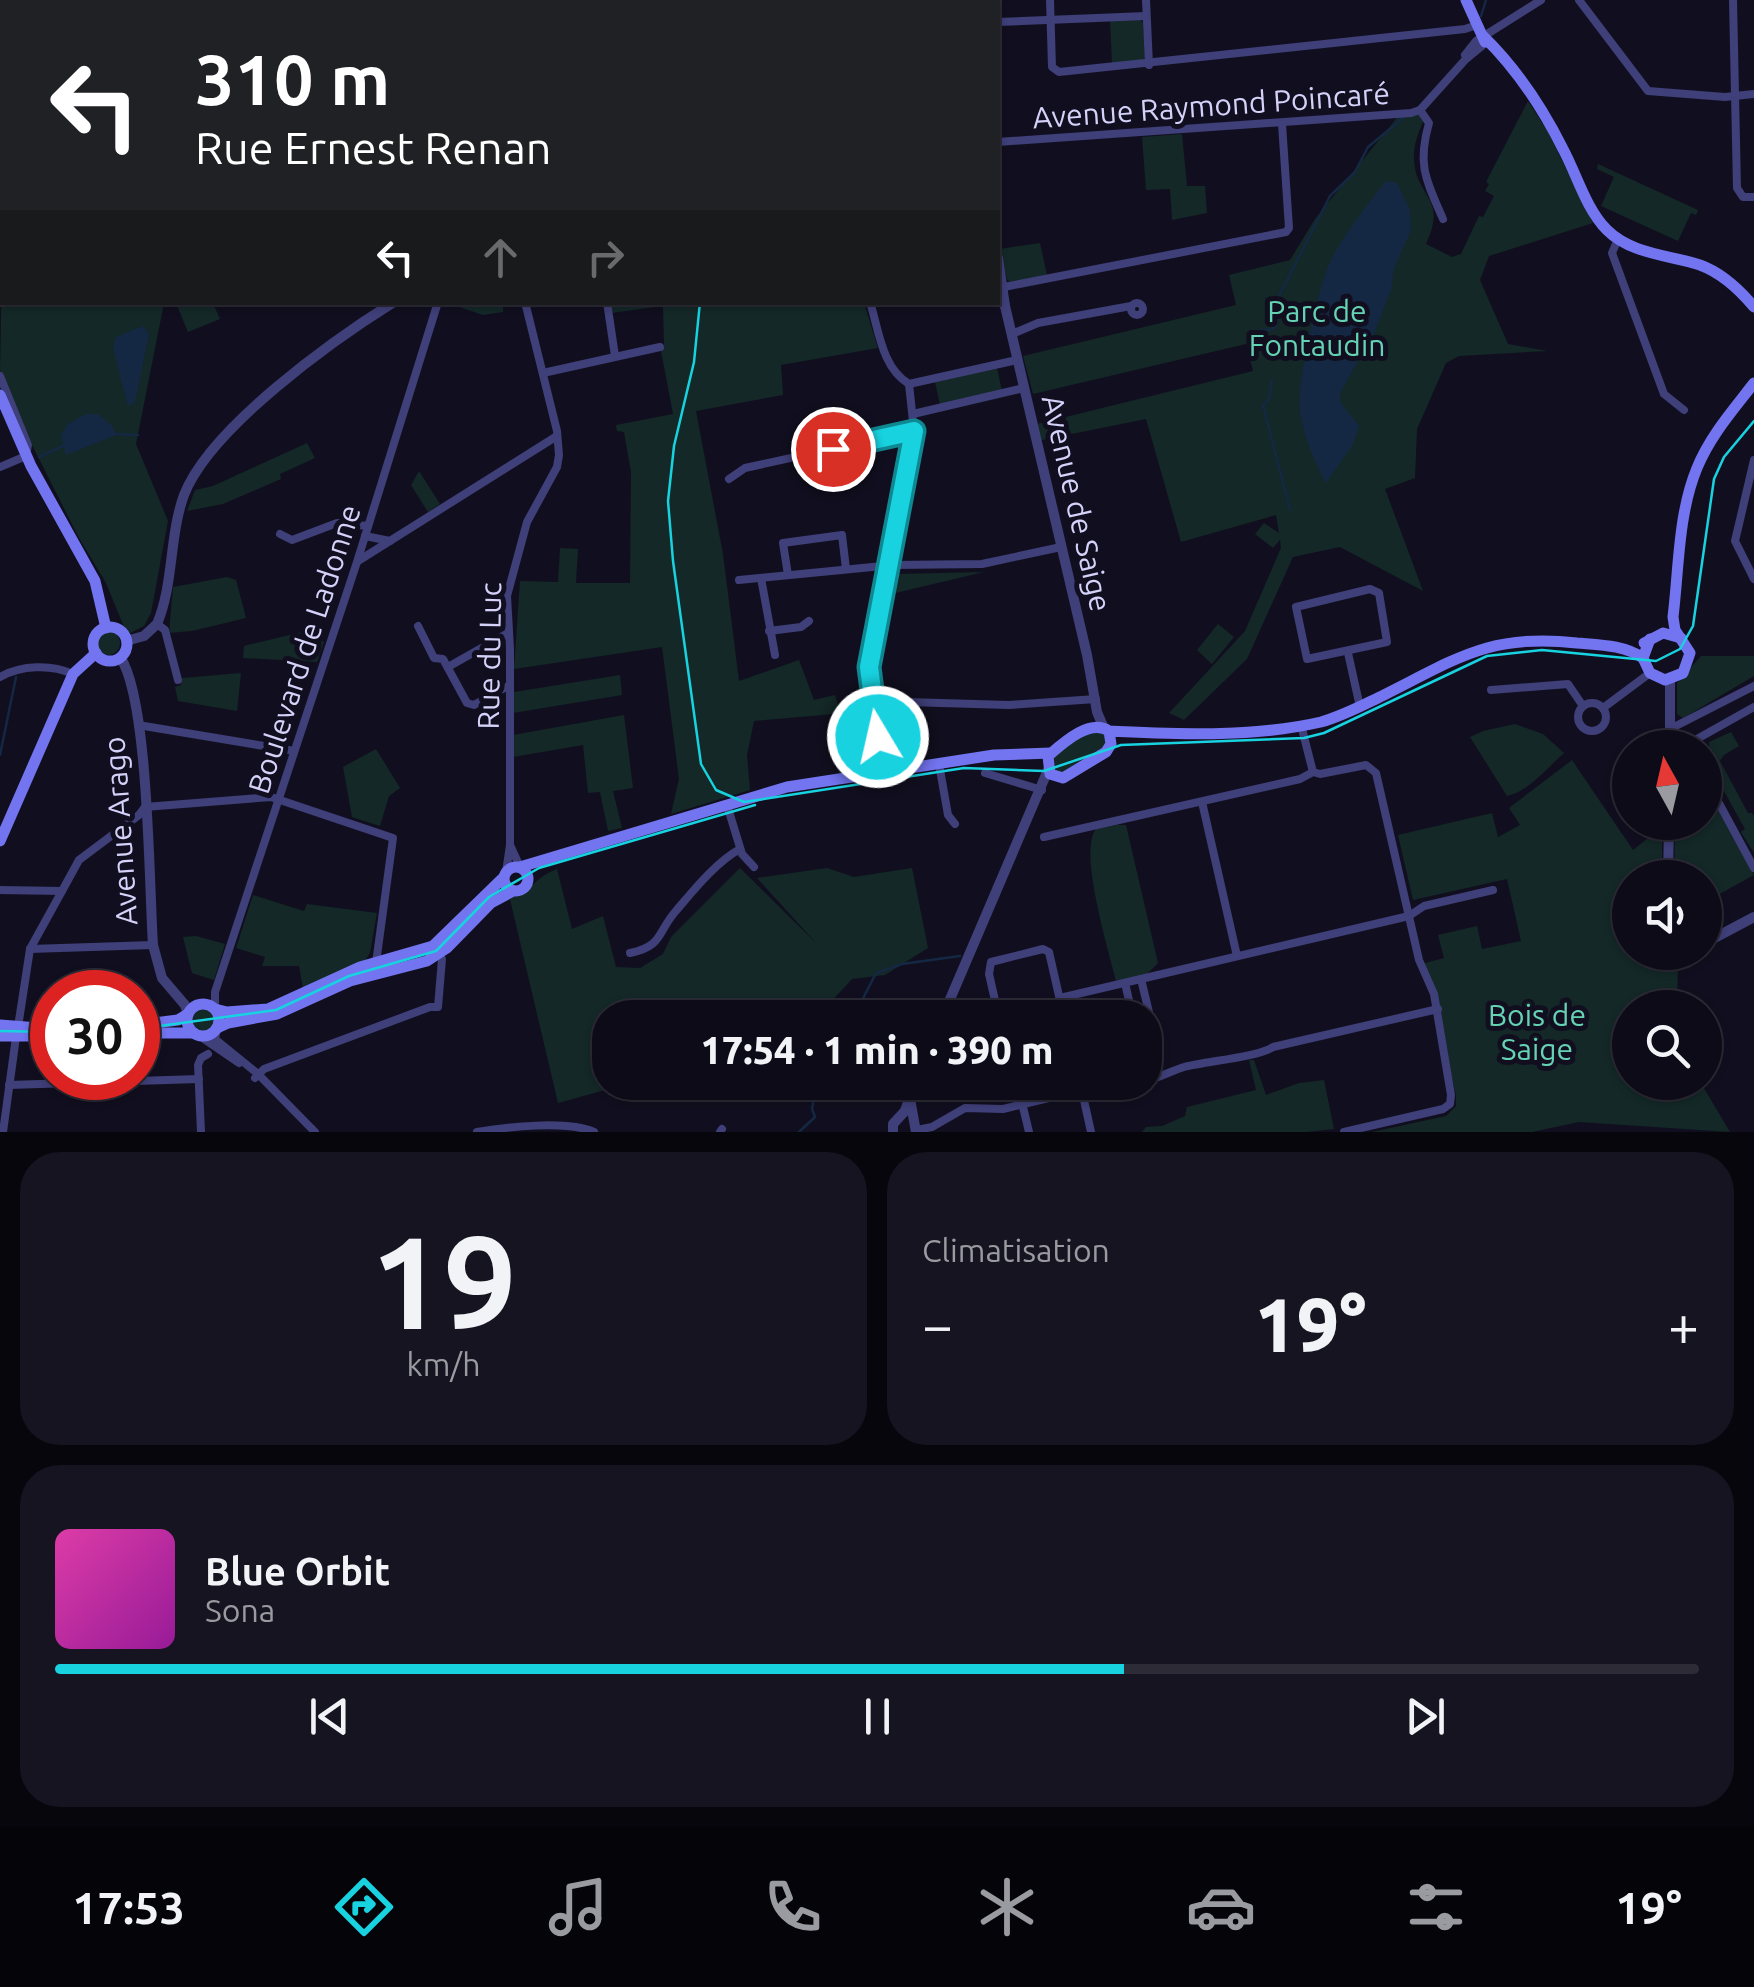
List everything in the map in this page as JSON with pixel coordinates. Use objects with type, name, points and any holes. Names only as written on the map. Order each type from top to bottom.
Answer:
[{"type":"main road","points":[[1466,0],[1480,30],[1529,94],[1561,145],[1593,212],[1618,239],[1703,266],[1730,282],[1754,307]]},
{"type":"main road","points":[[1643,658],[1669,617],[1681,511],[1692,470],[1707,438],[1754,379]]},
{"type":"main road","points":[[1049,761],[1104,731],[1192,735],[1326,725],[1471,652],[1504,642],[1538,640],[1625,648],[1643,658],[1650,673],[1660,679],[1670,680],[1683,673],[1690,660],[1688,648],[1673,617],[1690,489],[1719,427],[1754,379]]},
{"type":"main road","points":[[0,395],[26,456],[95,581],[106,628]]},
{"type":"main road","points":[[96,654],[107,661],[120,658],[126,641],[121,632],[106,628]]},
{"type":"main road","points":[[96,654],[94,638],[106,628]]},
{"type":"main road","points":[[1625,648],[1670,633],[1681,638]]},
{"type":"main road","points":[[0,841],[73,674],[96,654]]},
{"type":"main road","points":[[524,873],[565,852],[787,787],[1030,754],[1049,761],[1056,777],[1063,778],[1106,752],[1104,731]]},
{"type":"main road","points":[[160,1024],[178,1020],[198,1004],[227,1012],[268,1009],[376,962],[432,946],[512,867],[524,873]]},
{"type":"main road","points":[[160,1030],[208,1035],[228,1023],[269,1017],[350,981],[410,966],[439,954],[481,912],[513,891],[524,889],[524,873]]},
{"type":"main road","points":[[505,875],[505,885],[513,891]]},
{"type":"main road","points":[[215,1009],[219,1018],[217,1028]]},
{"type":"main road","points":[[188,1014],[187,1024],[198,1035]]},
{"type":"main road","points":[[0,1026],[30,1034]]},
{"type":"main road","points":[[0,1036],[30,1031]]},
{"type":"street","points":[[1050,0],[1052,67],[1056,72],[1480,30],[1541,0]]},
{"type":"street","points":[[1146,0],[1149,65]]},
{"type":"street","points":[[1579,0],[1648,91],[1754,94]]},
{"type":"street","points":[[1733,0],[1737,188],[1744,197],[1754,198]]},
{"type":"street","points":[[1000,22],[1146,16]]},
{"type":"street","name":"Avenue Raymond Poincaré","points":[[1000,142],[1411,113],[1420,110],[1482,46],[1480,30]]},
{"type":"street","points":[[1420,110],[1429,123],[1424,138],[1424,178],[1443,218]]},
{"type":"street","points":[[1001,292],[1286,232],[1289,228],[1282,124]]},
{"type":"street","points":[[1618,239],[1612,253],[1664,394],[1684,410]]},
{"type":"street","name":"Avenue de Saige","points":[[1001,292],[1104,731]]},
{"type":"street","points":[[126,641],[141,638],[157,624],[181,504],[206,457],[276,390],[390,305]]},
{"type":"street","name":"Boulevard de Ladonne","points":[[215,1009],[215,992],[437,305]]},
{"type":"street","name":"Rue du Luc","points":[[505,875],[510,845],[507,596],[527,522],[557,468],[557,436],[526,305]]},
{"type":"street","points":[[607,305],[615,356]]},
{"type":"street","points":[[871,305],[888,362],[893,372],[909,384],[914,431],[869,667],[878,737],[875,774]]},
{"type":"street","points":[[1012,334],[1038,323],[1131,306]]},
{"type":"street","points":[[543,373],[660,346]]},
{"type":"street","points":[[909,384],[1018,360]]},
{"type":"street","points":[[0,376],[27,442],[26,456],[0,468]]},
{"type":"street","points":[[913,414],[1024,388]]},
{"type":"street","points":[[728,479],[744,468],[914,431]]},
{"type":"street","points":[[357,562],[557,436]]},
{"type":"street","points":[[1754,460],[1734,541],[1754,579]]},
{"type":"street","points":[[280,534],[292,540],[337,524],[368,526]]},
{"type":"street","points":[[788,575],[783,543],[842,535],[846,569]]},
{"type":"street","points":[[365,536],[390,541]]},
{"type":"street","points":[[287,553],[292,540]]},
{"type":"street","points":[[739,580],[889,566],[982,564],[1061,547]]},
{"type":"street","points":[[761,578],[775,655]]},
{"type":"street","points":[[1370,589],[1379,593],[1387,642],[1348,653],[1307,659],[1296,608],[1370,589]]},
{"type":"street","points":[[769,632],[801,627],[809,620]]},
{"type":"street","points":[[157,624],[164,630],[178,680]]},
{"type":"street","points":[[418,626],[434,658],[443,658],[470,706],[510,685]]},
{"type":"street","points":[[448,667],[508,633]]},
{"type":"street","points":[[1348,653],[1354,709]]},
{"type":"street","name":"Avenue Arago","points":[[120,658],[130,677],[138,725],[153,945],[162,978],[188,1014]]},
{"type":"street","points":[[0,677],[21,668],[60,668],[73,674]]},
{"type":"street","points":[[1603,708],[1650,673]]},
{"type":"street","points":[[1670,680],[1670,730],[1754,686]]},
{"type":"street","points":[[1492,690],[1568,684],[1583,706]]},
{"type":"street","points":[[873,700],[1010,705],[1096,699]]},
{"type":"street","points":[[1596,703],[1603,708],[1606,721],[1600,728],[1592,731],[1583,727],[1578,720],[1583,706],[1596,703]]},
{"type":"street","points":[[1714,730],[1754,708]]},
{"type":"street","points":[[138,725],[294,750]]},
{"type":"street","points":[[1301,728],[1313,772]]},
{"type":"street","points":[[950,1000],[1042,790],[1049,761]]},
{"type":"street","points":[[939,764],[948,815],[955,824]]},
{"type":"street","points":[[1044,837],[1304,778],[1313,772],[1362,765],[1373,768],[1419,960],[1438,1009],[1450,1104],[1344,1132]]},
{"type":"street","points":[[985,772],[1042,790],[1063,778]]},
{"type":"street","points":[[3,1132],[30,949],[80,860],[145,807],[279,798],[394,838],[376,962]]},
{"type":"street","points":[[1202,802],[1238,956]]},
{"type":"street","points":[[727,806],[740,850],[754,867]]},
{"type":"street","points":[[1722,809],[1754,868]]},
{"type":"street","name":"Rue du Luc","points":[[510,845],[524,873]]},
{"type":"street","points":[[630,953],[651,947],[671,916],[740,850]]},
{"type":"street","points":[[0,890],[62,891]]},
{"type":"street","points":[[996,1000],[990,966],[994,960],[1043,949],[1049,952],[1060,998],[1409,916],[1424,906],[1493,890]]},
{"type":"street","points":[[1722,934],[1754,916]]},
{"type":"street","points":[[30,949],[153,945]]},
{"type":"street","points":[[256,1076],[438,1007],[442,959],[439,954]]},
{"type":"street","points":[[1141,979],[1146,1000]]},
{"type":"street","points":[[1125,983],[1128,1000]]},
{"type":"street","points":[[178,996],[198,1004]]},
{"type":"street","points":[[1162,1077],[1183,1068],[1246,1053],[1261,1054],[1275,1046],[1438,1009]]},
{"type":"street","points":[[217,1028],[214,1038],[222,1048],[312,1132]]},
{"type":"street","points":[[198,1035],[209,1049]]},
{"type":"street","points":[[201,1132],[199,1061],[209,1049],[222,1048]]},
{"type":"street","points":[[9,1085],[199,1079]]},
{"type":"street","points":[[1021,1100],[1029,1132]]},
{"type":"street","points":[[890,1131],[895,1121],[932,1126],[965,1108],[1003,1109],[1038,1100]]},
{"type":"street","points":[[1084,1100],[1091,1132]]},
{"type":"street","points":[[477,1132],[530,1127],[583,1127],[594,1132]]},
{"type":"green space","points":[[1139,19],[1143,23],[1145,57],[1141,61],[1112,63],[1110,21]]},
{"type":"green space","name":"Parc de Fontaudin","points":[[1528,101],[1548,132],[1593,223],[1489,256],[1480,280],[1508,344],[1547,351],[1459,356],[1446,363],[1417,429],[1415,478],[1385,489],[1423,591],[1340,547],[1293,557],[1247,659],[1184,720],[1169,713],[1245,631],[1281,548],[1280,540],[1273,548],[1255,534],[1264,523],[1279,533],[1276,515],[1181,542],[1146,419],[1037,441],[1033,425],[1253,371],[1246,344],[1033,394],[1023,356],[1236,305],[1229,275],[1290,260],[1315,219],[1400,114],[1418,113],[1424,120],[1414,155],[1416,173],[1434,216],[1426,244],[1452,257],[1461,254],[1479,216],[1483,217],[1494,196],[1485,191],[1489,184],[1486,182]]},
{"type":"green space","points":[[1182,134],[1187,186],[1205,186],[1207,213],[1172,220],[1170,189],[1146,190],[1142,137]]},
{"type":"green space","points":[[1598,164],[1698,210],[1696,215],[1691,213],[1678,241],[1601,206],[1614,177],[1597,169]]},
{"type":"green space","points":[[1040,243],[1047,275],[1007,280],[1000,249]]},
{"type":"green space","points":[[1,305],[164,305],[136,444],[168,521],[151,613],[144,626],[130,633],[124,627],[106,583],[30,441],[0,370]]},
{"type":"green space","points":[[177,305],[214,305],[220,319],[188,332]]},
{"type":"green space","points":[[453,305],[503,305],[503,312],[483,315]]},
{"type":"green space","points":[[610,305],[865,305],[878,348],[781,365],[783,395],[696,411],[723,554],[739,681],[799,660],[814,700],[835,695],[839,708],[868,705],[869,711],[754,721],[747,755],[750,790],[671,814],[679,779],[662,647],[514,669],[520,581],[558,582],[560,548],[578,549],[576,583],[630,583],[631,472],[624,432],[617,431],[616,425],[673,414],[661,351],[663,306],[611,313]]},
{"type":"green space","points":[[997,368],[1002,391],[940,405],[935,382]]},
{"type":"green space","points":[[307,443],[315,458],[280,474],[281,479],[223,504],[187,511],[195,490],[213,486]]},
{"type":"green space","points":[[419,471],[440,504],[428,512],[411,485]]},
{"type":"green space","points":[[984,572],[887,595],[891,578],[897,574]]},
{"type":"green space","points":[[227,577],[236,580],[246,618],[169,633],[173,587]]},
{"type":"green space","points":[[1218,624],[1234,637],[1212,664],[1197,650]]},
{"type":"green space","points":[[108,631],[120,643],[108,655],[96,643]]},
{"type":"green space","points":[[306,631],[324,642],[317,662],[243,658],[244,646]]},
{"type":"green space","points":[[1701,656],[1754,656],[1754,676],[1683,718],[1677,714],[1677,683]]},
{"type":"green space","points":[[241,673],[237,711],[178,701],[175,687],[181,685],[182,678]]},
{"type":"green space","points":[[620,675],[622,695],[513,713],[514,692]]},
{"type":"green space","points":[[624,715],[633,788],[613,791],[622,828],[608,831],[600,792],[588,793],[583,745],[513,757],[513,735]]},
{"type":"green space","points":[[871,721],[872,760],[862,768],[839,774],[831,725]]},
{"type":"green space","points":[[1515,724],[1543,734],[1564,753],[1530,785],[1507,796],[1470,737]]},
{"type":"green space","points":[[1092,730],[1106,735],[1106,746],[1061,774],[1055,772],[1054,755]]},
{"type":"green space","points":[[1731,732],[1739,746],[1722,758],[1722,736]]},
{"type":"green space","points":[[376,749],[400,788],[389,796],[380,826],[352,817],[343,767]]},
{"type":"green space","name":"Bois de Saige","points":[[1572,760],[1612,819],[1612,840],[1626,840],[1633,850],[1646,840],[1662,840],[1662,860],[1612,860],[1612,970],[1678,970],[1677,990],[1612,990],[1612,1100],[1711,1100],[1730,1132],[1579,1122],[1532,1132],[1372,1132],[1446,1116],[1456,1106],[1425,963],[1444,958],[1438,935],[1477,926],[1482,949],[1521,941],[1507,879],[1413,900],[1398,835],[1492,813],[1498,837],[1520,825],[1509,808]]},
{"type":"green space","points":[[1722,765],[1748,813],[1754,816],[1754,853],[1741,832],[1745,829],[1722,788]]},
{"type":"green space","points":[[1722,817],[1754,875],[1722,893],[1722,860],[1674,860],[1675,840],[1722,840]]},
{"type":"green space","points":[[1126,825],[1158,963],[1146,975],[1116,981],[1097,902],[1091,841],[1096,829]]},
{"type":"green space","points":[[740,868],[816,943],[757,878],[827,868],[854,877],[912,868],[928,948],[885,975],[852,979],[833,1000],[592,1000],[592,1094],[558,1103],[509,895],[524,891],[557,869],[572,929],[603,916],[616,967],[640,968],[663,954],[671,937]]},
{"type":"green space","points":[[253,895],[304,911],[307,904],[377,913],[370,953],[364,962],[303,988],[299,966],[262,966],[265,957],[236,948]]},
{"type":"green space","points":[[196,936],[225,944],[214,980],[192,973],[183,937]]},
{"type":"green space","points":[[203,1008],[215,1020],[203,1032],[191,1020]]},
{"type":"green space","points":[[1249,1060],[1254,1060],[1266,1095],[1299,1083],[1324,1080],[1334,1129],[1142,1132],[1146,1127],[1162,1126],[1185,1116],[1187,1107],[1256,1090]]},
{"type":"water","points":[[1386,181],[1397,183],[1410,210],[1411,230],[1394,268],[1391,290],[1375,331],[1340,393],[1340,402],[1359,426],[1353,444],[1326,483],[1310,448],[1300,410],[1310,333],[1332,258]]},
{"type":"water","points":[[143,326],[149,334],[135,402],[128,406],[113,348],[116,337]]},
{"type":"water","points":[[86,414],[98,414],[116,435],[66,455],[61,435],[68,424]]},
{"type":"waterway","points":[[1481,16],[1486,0]]},
{"type":"waterway","points":[[1254,337],[1261,330],[1276,326],[1279,296],[1330,196],[1355,172],[1368,147],[1403,118]]},
{"type":"waterway","points":[[1272,380],[1269,399],[1263,405],[1290,510]]},
{"type":"waterway","points":[[116,434],[138,435]]},
{"type":"waterway","points":[[39,457],[65,445]]},
{"type":"waterway","points":[[0,755],[16,677]]},
{"type":"waterway","points":[[862,1000],[876,973],[902,964],[960,956]]},
{"type":"waterway","points":[[799,1132],[815,1117],[814,1100]]},
{"type":"tram line","points":[[700,305],[694,362],[674,446],[668,501],[673,561],[701,764],[716,790],[744,802],[964,768],[1044,771],[1121,745],[1304,738],[1324,733],[1487,656],[1542,650],[1656,661],[1680,649],[1693,626],[1714,479],[1724,457],[1754,421]]},
{"type":"tram line","points":[[160,1026],[276,1010],[349,976],[436,951],[489,897],[539,868],[755,805]]},
{"type":"tram line","points":[[0,1031],[30,1032]]},
{"type":"route","points":[[833,449],[914,431],[869,667],[878,737]]}]
